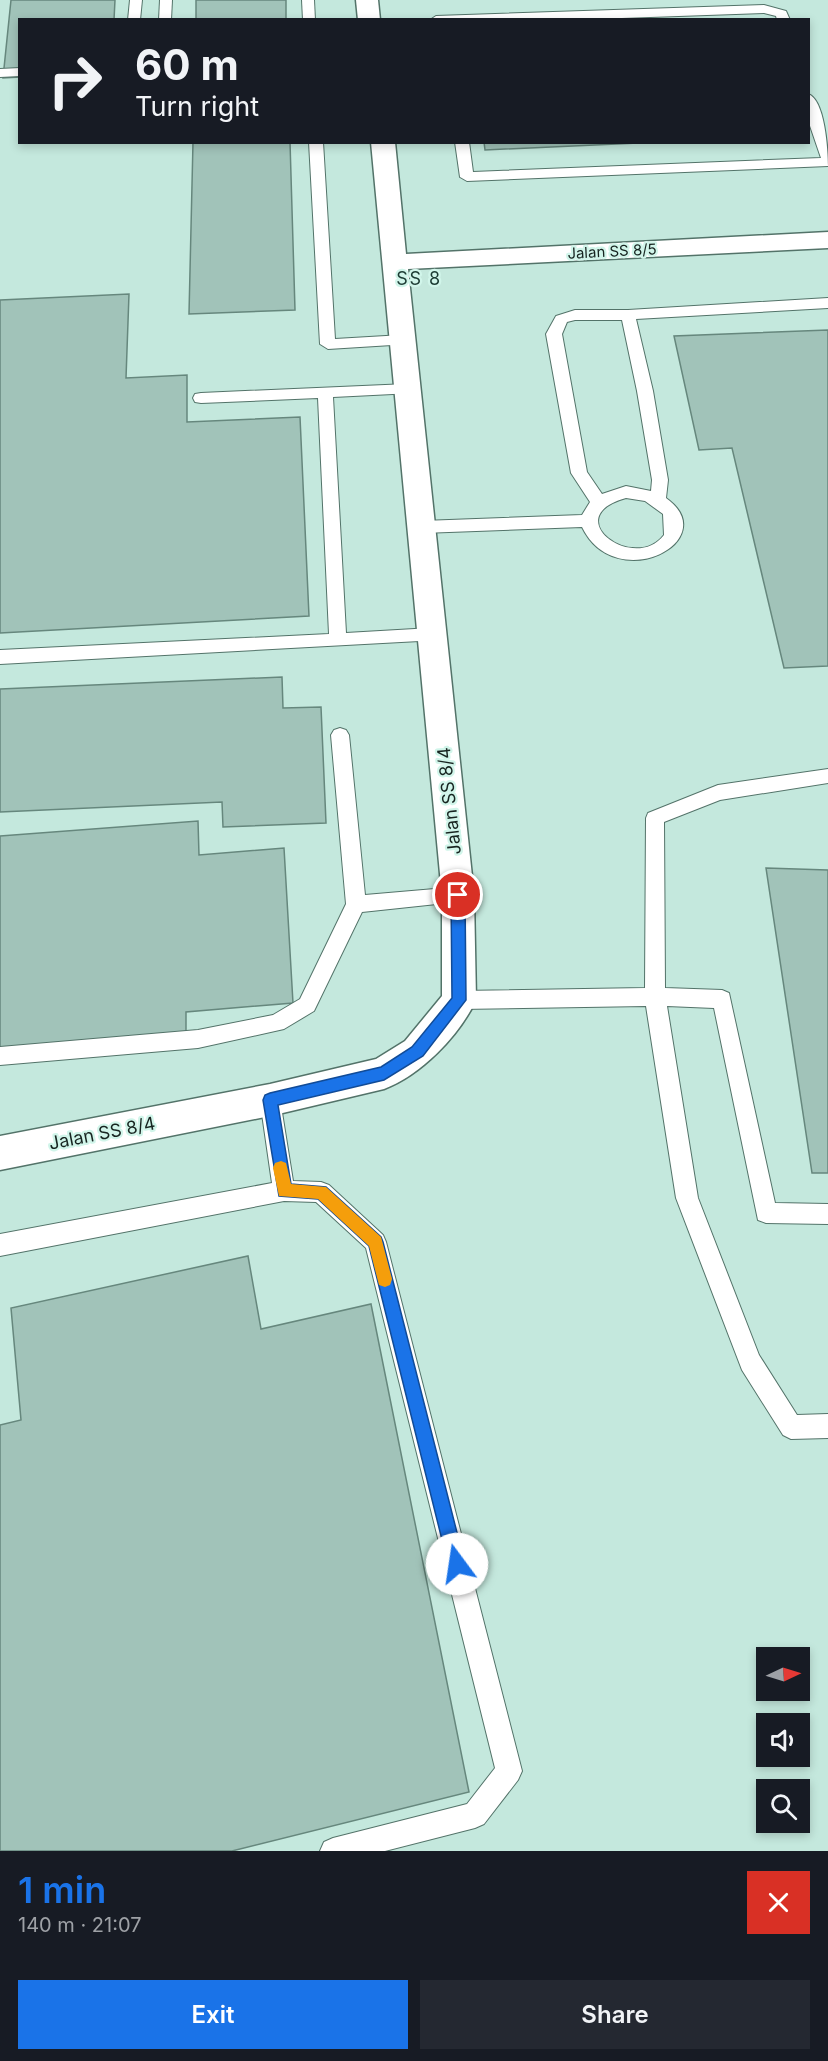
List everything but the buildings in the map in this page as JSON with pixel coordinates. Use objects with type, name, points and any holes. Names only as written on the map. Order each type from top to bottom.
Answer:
[{"type":"street","points":[[367,0],[369,18]]},
{"type":"street","name":"Jalan SS 8/4","points":[[0,1153],[270,1100],[384,1073],[417,1052],[459,1000],[458,895],[383,144]]},
{"type":"street","name":"Jalan SS 8/5","points":[[396,262],[828,240]]},
{"type":"lane","points":[[134,18],[136,0]]},
{"type":"lane","points":[[165,18],[166,0]]},
{"type":"lane","points":[[308,0],[309,18]]},
{"type":"lane","points":[[496,18],[764,9],[782,14],[783,18]]},
{"type":"lane","points":[[0,73],[18,72]]},
{"type":"lane","points":[[462,144],[467,177],[828,161],[810,104]]},
{"type":"lane","points":[[316,144],[328,344],[403,340]]},
{"type":"lane","points":[[598,502],[579,473],[554,334],[561,319],[575,315],[628,315],[828,303]]},
{"type":"lane","points":[[628,315],[645,392],[660,480],[658,499]]},
{"type":"lane","points":[[201,398],[408,388]]},
{"type":"lane","points":[[325,392],[338,640]]},
{"type":"lane","points":[[626,492],[643,493],[658,499],[670,509],[675,521],[674,534],[666,544],[652,552],[636,554],[618,552],[598,540],[593,534],[589,521],[592,510],[598,502],[610,495],[626,492]]},
{"type":"lane","points":[[422,527],[589,521]]},
{"type":"lane","points":[[0,657],[432,636]]},
{"type":"lane","points":[[0,1056],[198,1039],[277,1023],[307,1005],[356,904],[340,735]]},
{"type":"lane","points":[[828,776],[718,793],[655,818],[655,997],[687,1198],[750,1362],[791,1427],[828,1426]]},
{"type":"lane","points":[[356,904],[458,895]]},
{"type":"lane","points":[[459,1000],[655,997],[722,999],[766,1213],[828,1214]]},
{"type":"lane","points":[[270,1100],[284,1191]]},
{"type":"lane","points":[[0,1245],[284,1191],[321,1192],[375,1242],[509,1771],[475,1815],[333,1851]]},
{"type":"slow traffic","points":[[281,1168],[284,1191],[321,1192],[375,1242],[385,1279]]},
{"type":"district","name":"SS 8","points":[[419,278]]},
{"type":"route","points":[[457,1564],[375,1242],[321,1192],[284,1191],[270,1100],[384,1073],[417,1052],[459,1000],[458,895]]}]
